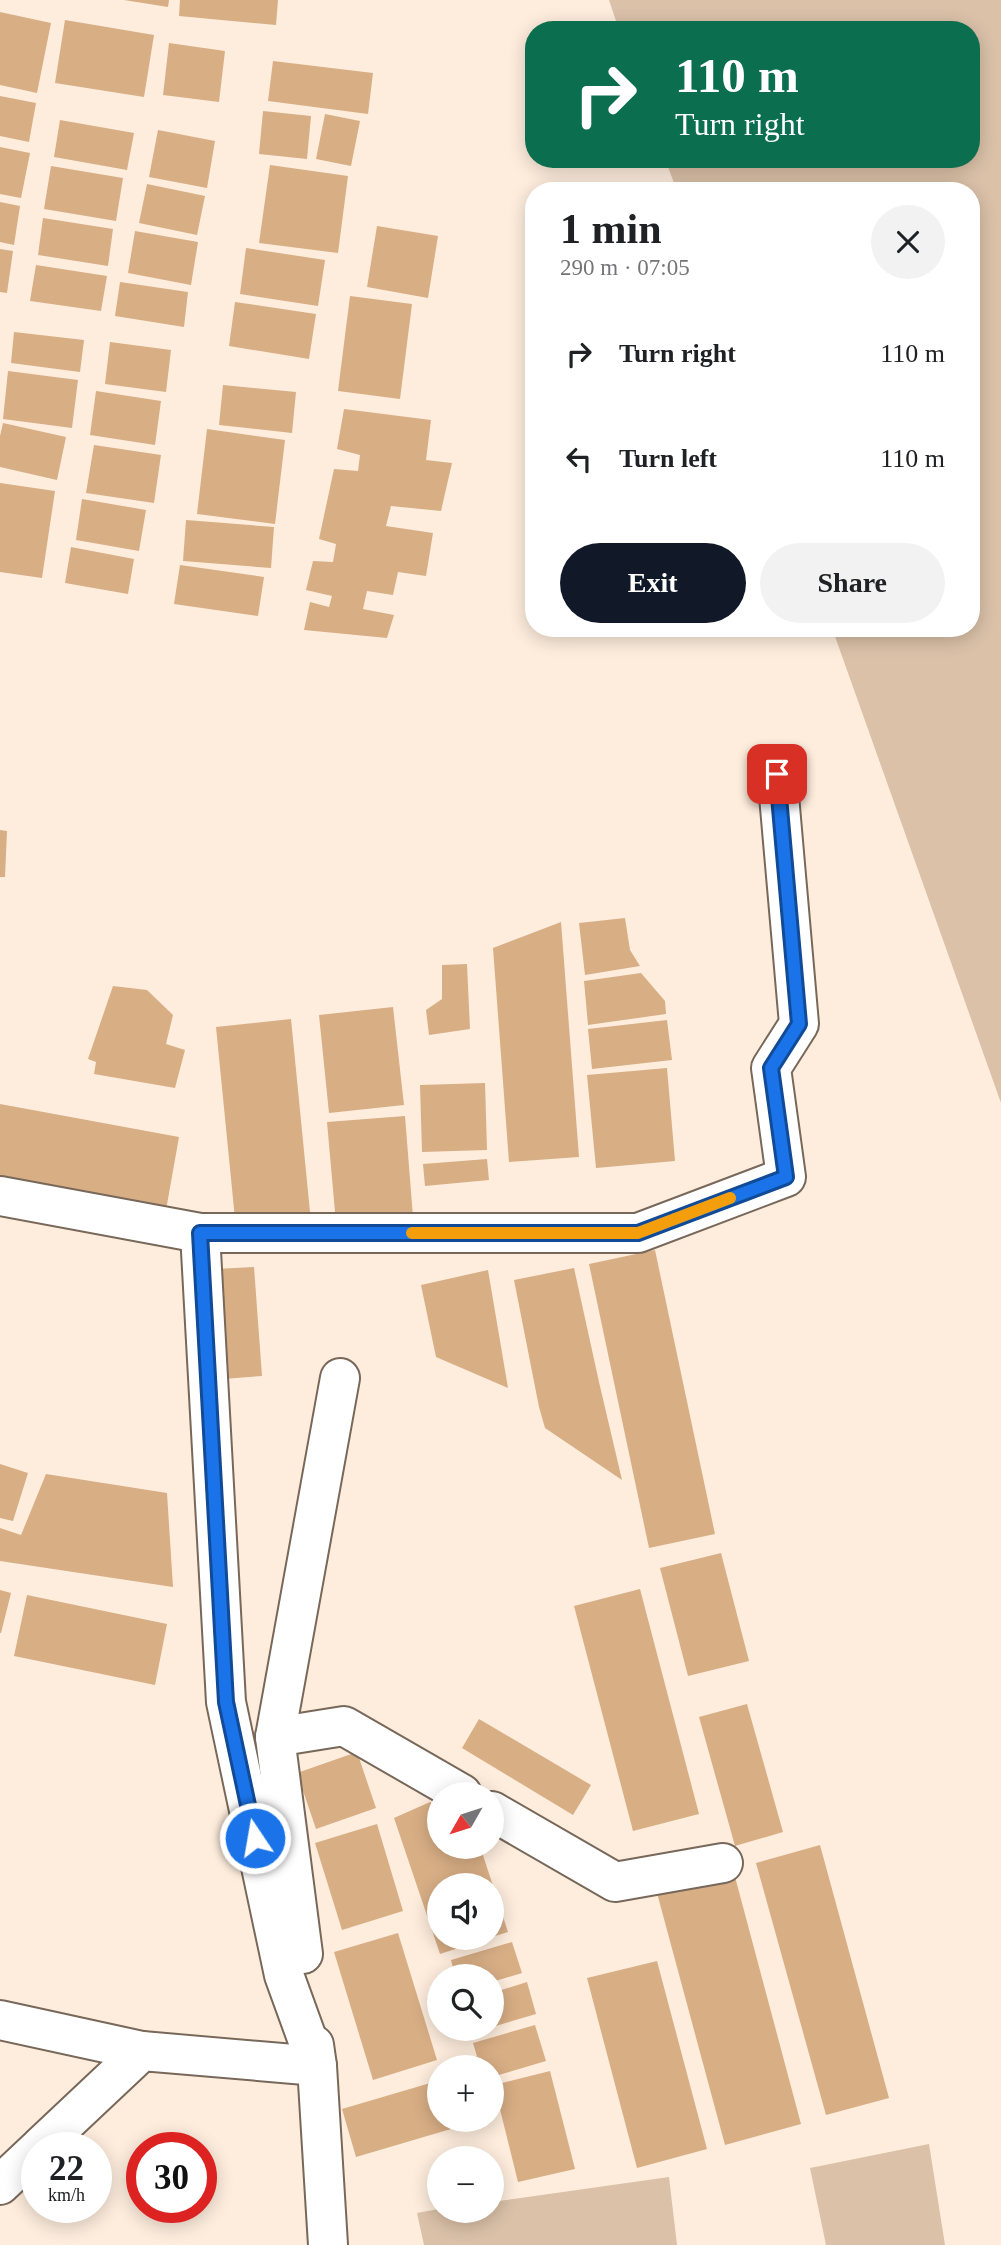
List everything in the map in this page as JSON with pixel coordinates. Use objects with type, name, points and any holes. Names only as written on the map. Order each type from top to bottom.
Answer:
[{"type":"street","points":[[0,1196],[200,1233],[638,1233],[786,1177],[771,1068],[799,1024],[777,774]]},
{"type":"street","points":[[200,1233],[226,1702],[284,1975],[317,2066]]},
{"type":"street","points":[[328,2245],[317,2066],[275,1737],[340,1378]]},
{"type":"street","points":[[275,1737],[344,1726],[441,1782]]},
{"type":"street","points":[[504,1818],[615,1882],[723,1863]]},
{"type":"street","points":[[0,2020],[142,2051],[317,2066]]},
{"type":"street","points":[[56,2132],[142,2051]]},
{"type":"street","points":[[0,2185],[21,2165]]},
{"type":"shaded area","points":[[609,0],[1001,0],[1001,1103],[835,637],[980,637],[980,182],[674,182],[668,168],[980,168],[980,21],[616,21]]},
{"type":"shaded area","points":[[929,2144],[945,2245],[826,2245],[810,2168]]},
{"type":"shaded area","points":[[669,2177],[677,2245],[424,2245],[417,2213],[427,2211],[427,2223],[504,2223],[504,2200]]},
{"type":"building","points":[[124,0],[169,0],[168,7]]},
{"type":"building","points":[[180,0],[278,0],[276,25],[179,16]]},
{"type":"building","points":[[0,12],[51,23],[37,93],[0,85]]},
{"type":"building","points":[[65,20],[154,35],[144,97],[55,83]]},
{"type":"building","points":[[169,43],[225,51],[219,102],[163,95]]},
{"type":"building","points":[[273,61],[373,73],[368,114],[268,101]]},
{"type":"building","points":[[0,96],[36,103],[29,142],[0,136]]},
{"type":"building","points":[[263,111],[311,116],[307,159],[259,154]]},
{"type":"building","points":[[325,114],[360,121],[351,166],[316,159]]},
{"type":"building","points":[[60,120],[134,133],[127,170],[54,157]]},
{"type":"building","points":[[158,130],[215,141],[207,188],[149,177]]},
{"type":"building","points":[[0,147],[30,153],[21,198],[0,194]]},
{"type":"building","points":[[270,165],[348,176],[338,253],[259,243]]},
{"type":"building","points":[[51,166],[123,178],[116,221],[44,209]]},
{"type":"building","points":[[147,184],[205,196],[197,235],[139,223]]},
{"type":"building","points":[[0,202],[20,206],[14,245],[0,242]]},
{"type":"building","points":[[43,218],[113,229],[108,266],[38,255]]},
{"type":"building","points":[[377,226],[438,236],[428,298],[367,287]]},
{"type":"building","points":[[135,231],[198,242],[191,285],[128,273]]},
{"type":"building","points":[[246,248],[325,260],[318,306],[240,294]]},
{"type":"building","points":[[0,249],[13,251],[7,293],[0,292]]},
{"type":"building","points":[[36,265],[107,276],[101,311],[30,301]]},
{"type":"building","points":[[120,282],[188,292],[184,327],[115,316]]},
{"type":"building","points":[[350,296],[412,304],[400,399],[338,391]]},
{"type":"building","points":[[235,302],[316,314],[309,359],[229,346]]},
{"type":"building","points":[[14,332],[84,340],[80,372],[11,363]]},
{"type":"building","points":[[110,342],[171,350],[166,392],[105,384]]},
{"type":"building","points":[[8,371],[78,380],[72,428],[3,419]]},
{"type":"building","points":[[223,385],[296,392],[292,433],[219,425]]},
{"type":"building","points":[[96,391],[161,401],[155,445],[90,435]]},
{"type":"building","points":[[344,409],[431,420],[426,460],[452,463],[441,511],[391,506],[386,526],[433,533],[426,576],[398,572],[393,595],[367,591],[363,609],[394,615],[387,638],[304,630],[310,602],[329,607],[332,596],[306,590],[313,561],[333,562],[336,544],[319,539],[334,469],[358,471],[360,455],[337,449]]},
{"type":"building","points":[[3,423],[66,437],[57,480],[0,467],[0,436]]},
{"type":"building","points":[[207,429],[285,440],[275,524],[197,514]]},
{"type":"building","points":[[94,445],[161,455],[154,503],[86,493]]},
{"type":"building","points":[[0,483],[55,491],[42,578],[0,572]]},
{"type":"building","points":[[82,499],[146,510],[139,551],[76,540]]},
{"type":"building","points":[[186,520],[274,527],[271,568],[183,561]]},
{"type":"building","points":[[71,547],[134,559],[128,594],[65,583]]},
{"type":"building","points":[[180,565],[264,577],[258,616],[174,604]]},
{"type":"building","points":[[0,830],[7,831],[5,877],[0,877]]},
{"type":"building","points":[[625,918],[630,950],[640,966],[585,975],[579,923]]},
{"type":"building","points":[[561,922],[579,1157],[509,1162],[493,948]]},
{"type":"building","points":[[467,964],[470,1029],[429,1035],[426,1010],[442,999],[442,965]]},
{"type":"building","points":[[641,973],[665,1001],[666,1014],[588,1025],[584,981]]},
{"type":"building","points":[[113,986],[147,990],[173,1015],[166,1044],[185,1050],[175,1088],[94,1074],[96,1062],[88,1059]]},
{"type":"building","points":[[393,1007],[404,1105],[329,1113],[319,1015]]},
{"type":"building","points":[[291,1019],[310,1212],[235,1219],[216,1027]]},
{"type":"building","points":[[667,1020],[672,1060],[592,1069],[588,1029]]},
{"type":"building","points":[[667,1068],[675,1161],[596,1168],[587,1075]]},
{"type":"building","points":[[485,1083],[487,1150],[422,1152],[420,1085]]},
{"type":"building","points":[[0,1104],[179,1137],[166,1210],[0,1179]]},
{"type":"building","points":[[405,1116],[413,1217],[336,1223],[327,1122]]},
{"type":"building","points":[[487,1159],[489,1180],[425,1186],[423,1164]]},
{"type":"building","points":[[655,1250],[715,1534],[649,1548],[589,1264]]},
{"type":"building","points":[[254,1267],[262,1376],[223,1379],[215,1269]]},
{"type":"building","points":[[574,1268],[622,1480],[545,1428],[539,1407],[514,1280]]},
{"type":"building","points":[[488,1270],[508,1388],[436,1357],[421,1285]]},
{"type":"building","points":[[0,1464],[28,1473],[13,1521],[0,1518]]},
{"type":"building","points":[[46,1474],[167,1493],[173,1587],[0,1561],[0,1528],[21,1535]]},
{"type":"building","points":[[721,1553],[749,1661],[688,1676],[660,1568]]},
{"type":"building","points":[[640,1589],[699,1814],[633,1831],[574,1606]]},
{"type":"building","points":[[0,1590],[11,1593],[1,1633],[0,1633]]},
{"type":"building","points":[[27,1595],[167,1624],[155,1685],[14,1656]]},
{"type":"building","points":[[747,1704],[783,1832],[735,1846],[699,1717]]},
{"type":"building","points":[[479,1719],[591,1785],[573,1815],[462,1748]]},
{"type":"building","points":[[357,1752],[376,1808],[316,1829],[297,1773]]},
{"type":"building","points":[[427,1803],[427,1859],[484,1859],[489,1873],[427,1873],[427,1916],[394,1818]]},
{"type":"building","points":[[377,1824],[403,1911],[342,1930],[315,1843]]},
{"type":"building","points":[[820,1845],[889,2098],[826,2115],[756,1863]]},
{"type":"building","points":[[734,1873],[801,2124],[725,2145],[657,1893]]},
{"type":"building","points":[[398,1933],[427,2027],[427,2041],[431,2041],[435,2055],[427,2055],[427,2063],[373,2080],[334,1952]]},
{"type":"building","points":[[512,1942],[522,1973],[504,1978],[504,1964],[452,1964],[451,1960],[485,1950],[504,1950],[504,1944]]},
{"type":"building","points":[[657,1961],[707,2149],[637,2168],[587,1978]]},
{"type":"building","points":[[527,1982],[536,2014],[504,2023],[504,1989]]},
{"type":"building","points":[[535,2025],[546,2061],[504,2073],[504,2055],[476,2055],[473,2043],[504,2041],[504,2034]]},
{"type":"building","points":[[550,2071],[575,2169],[518,2182],[504,2125],[504,2082]]},
{"type":"building","points":[[427,2084],[427,2132],[441,2132],[356,2157],[342,2109]]},
{"type":"slow traffic","points":[[412,1233],[638,1233],[730,1198]]},
{"type":"route","points":[[255,1838],[226,1702],[200,1233],[638,1233],[786,1177],[771,1068],[799,1024],[777,774]]}]
